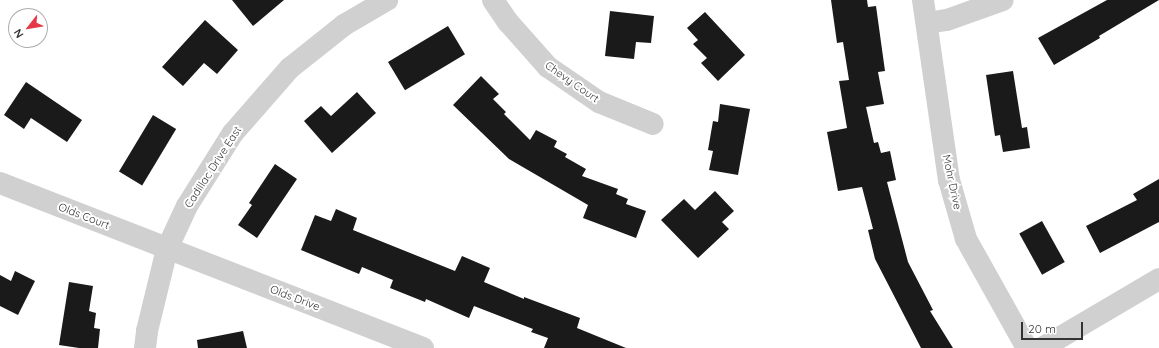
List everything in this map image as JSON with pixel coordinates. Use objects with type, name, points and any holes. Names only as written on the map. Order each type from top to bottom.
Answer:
[{"type":"street","name":"Cadillac Drive East","points":[[145,348],[147,331],[167,249],[187,206],[233,133],[290,68],[344,25],[387,0]]},
{"type":"street","name":"Chevy Court","points":[[492,0],[508,22],[548,67],[599,102],[653,124]]},
{"type":"street","name":"Mohr Drive","points":[[923,0],[949,180],[966,239],[1027,348]]},
{"type":"street","points":[[927,23],[947,20],[1003,0]]},
{"type":"street","name":"Olds Court","points":[[0,184],[167,249]]},
{"type":"street","name":"Olds Drive","points":[[167,249],[423,348]]},
{"type":"street","points":[[1042,348],[1159,279]]},
{"type":"building","points":[[232,0],[284,0],[253,26]]},
{"type":"building","points":[[831,0],[867,0],[868,7],[876,6],[885,71],[878,72],[884,104],[866,107],[874,143],[878,142],[881,153],[890,151],[896,180],[887,182],[908,262],[933,310],[930,311],[953,348],[921,348],[875,259],[868,230],[873,229],[862,187],[838,191],[827,132],[847,128],[839,81],[849,80],[843,42],[837,43]]},
{"type":"building","points":[[1107,0],[1159,0],[1099,36],[1100,38],[1054,65],[1038,38]]},
{"type":"building","points":[[610,11],[654,16],[651,43],[636,42],[634,59],[605,56]]},
{"type":"building","points":[[705,12],[745,55],[718,81],[701,63],[707,58],[693,44],[698,40],[687,28]]},
{"type":"building","points":[[205,20],[238,50],[217,74],[204,63],[183,86],[162,67]]},
{"type":"building","points":[[448,26],[465,54],[405,90],[388,62]]},
{"type":"building","points":[[1013,71],[1022,128],[1027,127],[1030,148],[1003,152],[1000,135],[995,136],[986,75]]},
{"type":"building","points":[[481,76],[499,94],[493,99],[506,112],[504,114],[530,140],[536,130],[557,141],[554,147],[567,154],[565,157],[586,169],[582,176],[618,189],[616,194],[628,199],[626,204],[646,211],[636,238],[583,218],[588,205],[509,159],[453,105]]},
{"type":"building","points":[[26,82],[82,120],[67,142],[31,118],[24,129],[4,115]]},
{"type":"building","points":[[357,92],[376,113],[332,153],[304,121],[321,106],[331,116]]},
{"type":"building","points":[[720,104],[750,109],[738,175],[709,170],[713,151],[708,150],[713,121],[718,122]]},
{"type":"building","points":[[153,115],[176,129],[142,185],[119,172]]},
{"type":"building","points":[[275,164],[297,179],[257,238],[238,225],[252,205],[249,203]]},
{"type":"building","points":[[1159,179],[1159,222],[1100,253],[1086,226],[1137,200],[1133,194]]},
{"type":"building","points":[[715,191],[734,211],[722,222],[729,229],[698,258],[661,220],[684,199],[695,210]]},
{"type":"building","points":[[336,209],[357,218],[353,230],[455,271],[462,256],[490,268],[484,282],[524,299],[524,297],[580,318],[577,328],[626,348],[544,348],[548,338],[531,332],[533,329],[474,306],[469,318],[426,299],[425,302],[390,288],[393,280],[362,267],[359,274],[301,250],[315,215],[331,221]]},
{"type":"building","points":[[1042,221],[1065,262],[1042,275],[1019,234]]},
{"type":"building","points":[[15,271],[35,281],[18,315],[0,306],[0,275],[11,281]]},
{"type":"building","points":[[69,282],[93,286],[89,311],[96,313],[94,328],[100,329],[98,348],[79,348],[59,345]]},
{"type":"building","points":[[243,331],[247,348],[198,348],[197,340]]}]
